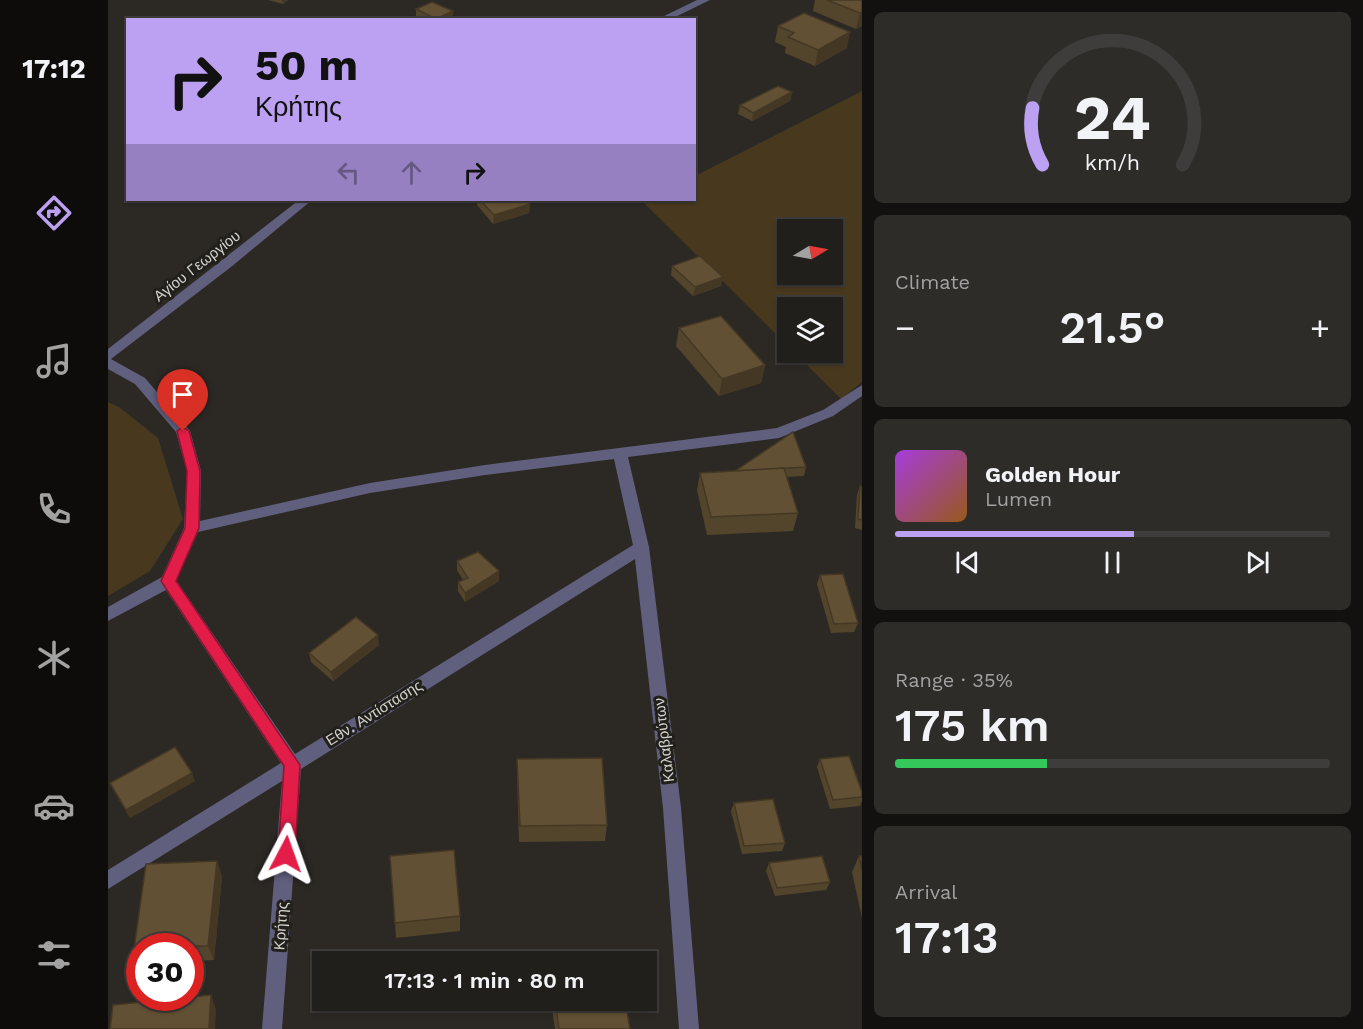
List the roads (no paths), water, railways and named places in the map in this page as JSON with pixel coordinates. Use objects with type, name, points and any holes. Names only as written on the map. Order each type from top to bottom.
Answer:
[{"type":"street","points":[[664,18],[705,0]]},
{"type":"street","name":"Αγίου Γεωργίου","points":[[108,356],[228,264],[305,201]]},
{"type":"street","points":[[108,363],[140,381],[183,431],[194,471],[192,528],[168,581],[108,615]]},
{"type":"street","points":[[192,528],[370,488],[485,470],[779,433],[828,413],[862,390]]},
{"type":"street","name":"Καλαβρύτων","points":[[620,453],[641,547],[672,808],[689,1029]]},
{"type":"street","name":"Εθν. Αντίστασης","points":[[108,880],[641,547]]},
{"type":"street","points":[[168,581],[292,765]]},
{"type":"street","name":"Κρήτης","points":[[272,1029],[292,765]]}]
